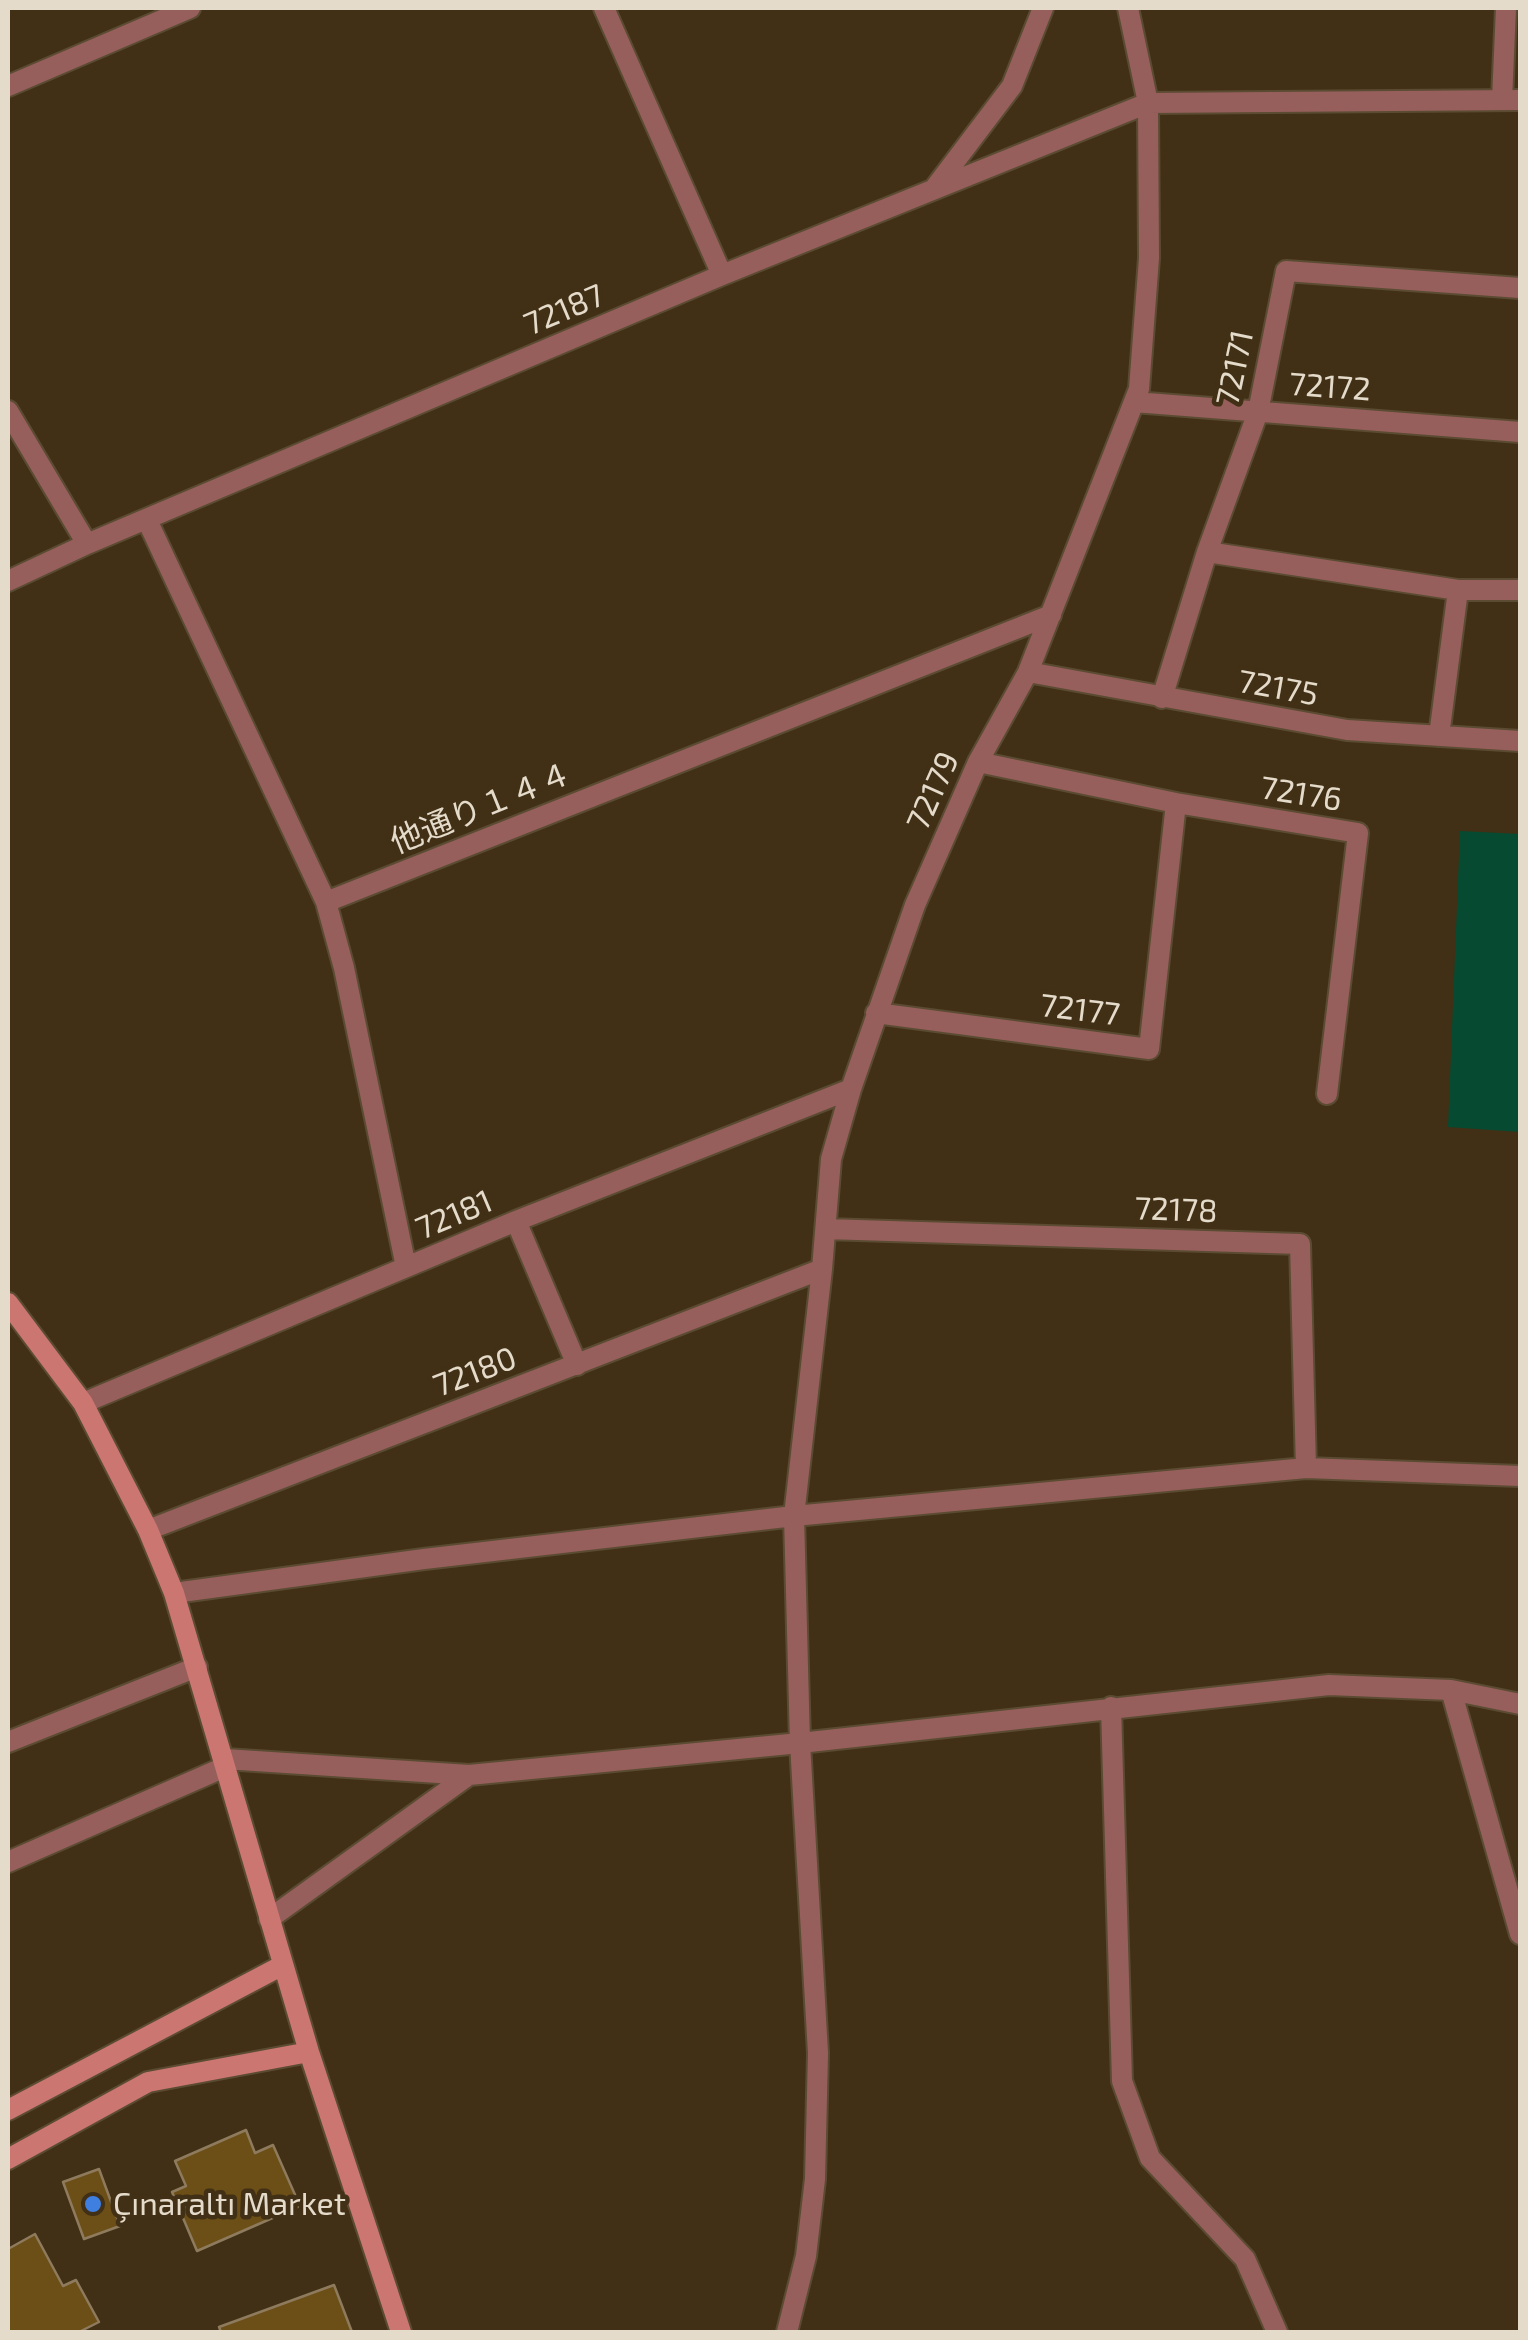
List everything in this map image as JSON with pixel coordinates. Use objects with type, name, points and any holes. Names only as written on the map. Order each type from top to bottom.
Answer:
[{"type":"main road","points":[[8,1303],[83,1403],[148,1530],[174,1593],[309,2052],[401,2332]]},
{"type":"main road","points":[[8,2110],[284,1965]]},
{"type":"main road","points":[[8,2158],[148,2082],[309,2052]]},
{"type":"street","points":[[8,86],[190,8]]},
{"type":"street","points":[[604,8],[722,276]]},
{"type":"street","points":[[932,192],[1012,86],[1042,8]]},
{"type":"street","name":"72179","points":[[787,2332],[806,2256],[816,2143],[818,2053],[800,1744],[794,1516],[831,1159],[914,906],[978,762],[1028,672],[1139,389],[1149,258],[1148,103],[1128,8]]},
{"type":"street","points":[[1148,103],[1511,100],[1506,8]]},
{"type":"street","name":"72187","points":[[8,581],[722,276],[1148,103]]},
{"type":"street","name":"72171","points":[[1162,698],[1207,552],[1258,412],[1286,271],[1520,288]]},
{"type":"street","name":"72172","points":[[1134,402],[1520,432]]},
{"type":"street","points":[[8,411],[87,544]]},
{"type":"street","points":[[146,520],[326,902],[344,968],[406,1267]]},
{"type":"street","points":[[1207,552],[1458,590],[1520,590]]},
{"type":"street","points":[[1438,736],[1458,590]]},
{"type":"street","name":"他通り１４４","points":[[326,902],[1051,615]]},
{"type":"street","name":"72175","points":[[1028,672],[1347,730],[1520,741]]},
{"type":"street","name":"72176","points":[[978,762],[1176,803],[1358,833],[1327,1094]]},
{"type":"street","name":"72177","points":[[876,1013],[1150,1049],[1176,803]]},
{"type":"street","name":"72181","points":[[83,1403],[516,1221],[851,1089]]},
{"type":"street","points":[[516,1221],[577,1365]]},
{"type":"street","name":"72178","points":[[826,1229],[1300,1244],[1306,1468]]},
{"type":"street","name":"72180","points":[[148,1530],[822,1269]]},
{"type":"street","points":[[174,1593],[794,1516],[1306,1468],[1520,1476]]},
{"type":"street","points":[[8,1742],[197,1667]]},
{"type":"street","points":[[8,1862],[226,1763],[469,1775],[800,1744],[1330,1686],[1451,1690],[1520,1704]]},
{"type":"street","points":[[1451,1690],[1520,1934]]},
{"type":"street","points":[[1111,1707],[1122,2081],[1150,2158],[1245,2258],[1278,2332]]},
{"type":"street","points":[[269,1919],[469,1775]]},
{"type":"green space","points":[[1460,831],[1520,834],[1520,1132],[1448,1127]]},
{"type":"building","points":[[246,2130],[255,2153],[273,2145],[300,2206],[197,2251],[172,2192],[186,2186],[175,2161]]},
{"type":"building","points":[[99,2169],[120,2226],[84,2239],[63,2182]]},
{"type":"building","points":[[35,2234],[63,2286],[76,2280],[99,2322],[79,2332],[8,2332],[8,2249]]},
{"type":"building","points":[[334,2285],[352,2332],[221,2332],[219,2327]]},
{"type":"place","name":"Çınaraltı Market","points":[[93,2204]]}]
